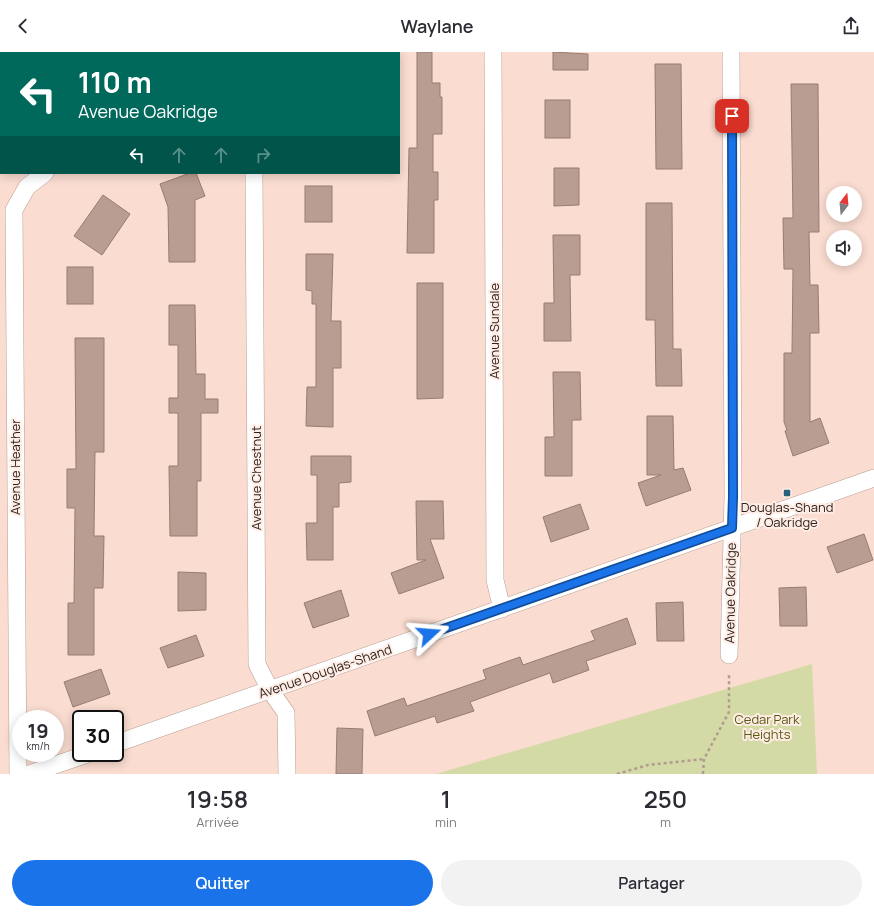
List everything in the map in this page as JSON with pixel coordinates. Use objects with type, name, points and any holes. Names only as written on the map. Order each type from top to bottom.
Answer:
[{"type":"street","name":"Avenue Sundale","points":[[493,52],[495,580],[502,609]]},
{"type":"street","name":"Avenue Oakridge","points":[[729,655],[733,497],[732,52]]},
{"type":"street","name":"Avenue Heather","points":[[18,774],[14,210],[27,187],[44,174]]},
{"type":"street","name":"Avenue Chestnut","points":[[254,174],[257,664],[270,690],[286,713],[287,774]]},
{"type":"street","name":"Avenue Douglas-Shand","points":[[124,741],[874,478]]},
{"type":"street","points":[[29,774],[72,759]]},
{"type":"path","points":[[703,774],[704,759],[729,712],[729,655]]},
{"type":"path","points":[[616,774],[648,765],[704,759]]},
{"type":"green space","name":"Cedar Park Heights","points":[[812,664],[817,774],[436,774]]},
{"type":"building","points":[[417,52],[432,52],[432,83],[440,83],[440,97],[442,97],[442,134],[433,134],[433,172],[438,172],[438,200],[434,200],[434,253],[407,253],[409,148],[417,148]]},
{"type":"building","points":[[553,52],[588,54],[588,70],[553,70]]},
{"type":"building","points":[[655,64],[681,64],[682,169],[656,169]]},
{"type":"building","points":[[791,84],[818,84],[819,232],[809,232],[810,285],[818,285],[819,333],[810,333],[810,422],[820,418],[829,443],[793,456],[785,431],[787,430],[784,422],[784,353],[792,353],[793,269],[784,269],[783,218],[793,218]]},
{"type":"building","points":[[545,100],[570,100],[570,138],[545,138]]},
{"type":"building","points":[[554,168],[579,168],[579,205],[554,206]]},
{"type":"building","points":[[187,174],[196,174],[205,196],[195,200],[195,262],[169,262],[168,207],[160,184]]},
{"type":"building","points":[[305,186],[332,186],[332,222],[305,222]]},
{"type":"building","points":[[103,195],[130,214],[102,255],[74,236]]},
{"type":"building","points":[[646,203],[672,203],[673,349],[681,349],[682,386],[656,386],[655,320],[646,320]]},
{"type":"building","points":[[553,235],[580,235],[580,275],[570,275],[571,341],[544,341],[544,303],[554,303]]},
{"type":"building","points":[[306,254],[333,254],[331,321],[341,321],[341,368],[333,368],[333,427],[306,426],[307,387],[316,387],[316,304],[312,304],[312,291],[306,290]]},
{"type":"building","points":[[67,267],[93,267],[93,304],[67,304]]},
{"type":"building","points":[[417,283],[443,283],[443,398],[417,399]]},
{"type":"building","points":[[169,305],[195,305],[196,374],[205,374],[205,399],[218,399],[218,413],[201,413],[201,481],[197,481],[197,536],[170,536],[169,466],[178,466],[178,413],[169,413],[169,398],[178,398],[178,345],[169,345]]},
{"type":"building","points":[[75,338],[104,338],[104,452],[95,452],[94,536],[104,536],[103,588],[94,588],[94,655],[68,655],[68,603],[74,603],[75,508],[67,508],[67,469],[76,469]]},
{"type":"building","points":[[553,372],[580,372],[581,420],[572,420],[572,476],[545,476],[545,437],[554,437]]},
{"type":"building","points":[[647,416],[673,416],[674,470],[683,468],[691,490],[646,506],[638,483],[661,475],[647,475]]},
{"type":"building","points":[[311,456],[351,456],[351,482],[339,483],[339,507],[333,507],[333,560],[307,560],[306,523],[317,523],[317,475],[311,475]]},
{"type":"building","points":[[416,501],[443,501],[444,539],[430,539],[444,578],[399,594],[391,573],[426,560],[417,560]]},
{"type":"building","points":[[580,504],[589,529],[551,542],[543,517]]},
{"type":"building","points":[[864,534],[873,560],[837,573],[827,547]]},
{"type":"building","points":[[178,572],[206,573],[206,610],[178,611]]},
{"type":"building","points":[[806,587],[807,626],[780,626],[779,588]]},
{"type":"building","points":[[341,590],[349,616],[313,628],[304,603]]},
{"type":"building","points":[[683,602],[684,641],[657,641],[656,603]]},
{"type":"building","points":[[627,618],[636,644],[586,661],[589,670],[553,683],[550,673],[470,702],[474,711],[437,723],[435,716],[375,736],[367,711],[404,698],[407,706],[486,679],[483,670],[520,657],[523,665],[595,640],[591,631]]},
{"type":"building","points":[[196,635],[204,656],[168,668],[160,648]]},
{"type":"building","points":[[101,669],[110,694],[73,707],[64,682]]},
{"type":"building","points":[[337,728],[363,729],[362,774],[336,774]]},
{"type":"place","name":"Douglas-Shand / Oakridge","points":[[787,493]]},
{"type":"route","points":[[429,634],[732,528],[732,116]]}]
